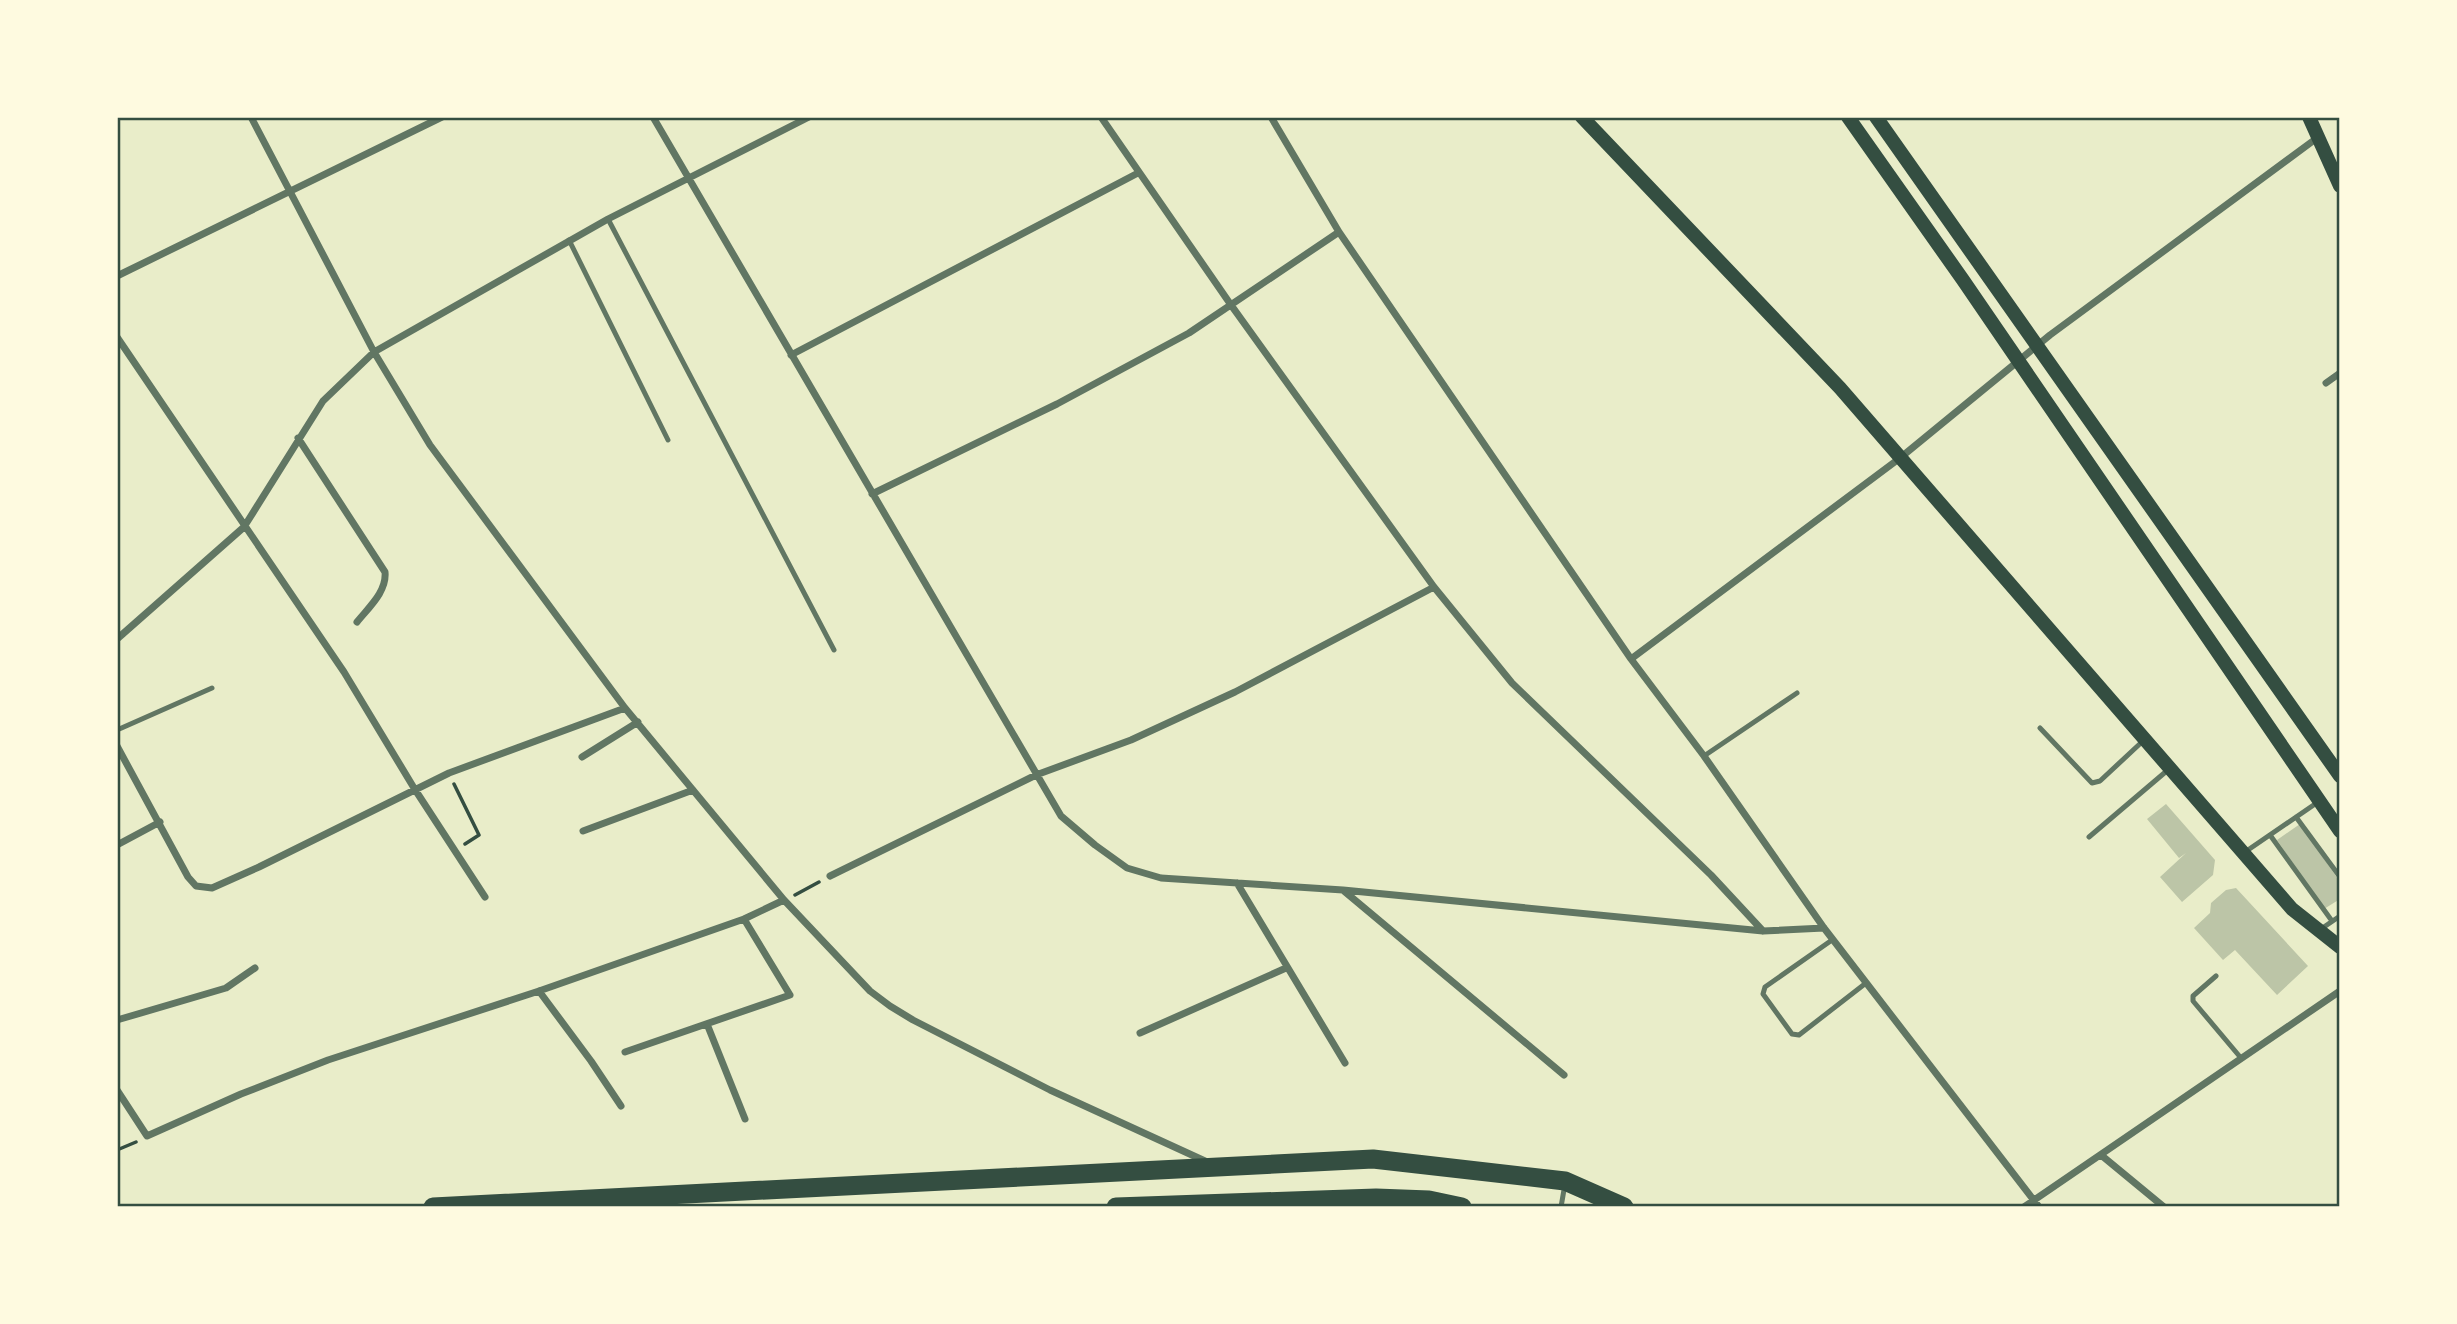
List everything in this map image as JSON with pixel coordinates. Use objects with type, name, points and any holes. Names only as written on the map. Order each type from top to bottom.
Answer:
[{"type":"highway","points":[[433,1207],[1373,1159],[1565,1181],[1625,1207]]},
{"type":"highway","points":[[1116,1207],[1376,1198],[1462,1207]]},
{"type":"main road","points":[[1583,117],[1840,388],[2292,909],[2340,947]]},
{"type":"main road","points":[[1848,117],[2340,831]]},
{"type":"main road","points":[[1876,117],[2340,776]]},
{"type":"main road","points":[[2309,117],[2340,186]]},
{"type":"street","points":[[251,117],[374,352],[430,445],[625,708],[784,900],[870,990],[913,1020],[1051,1090],[1217,1166]]},
{"type":"street","points":[[117,276],[442,117]]},
{"type":"street","points":[[653,117],[1061,816],[1127,868],[1161,878],[1343,890],[1763,931],[1824,929]]},
{"type":"street","points":[[117,639],[244,527],[323,401],[374,352],[569,240],[809,117]]},
{"type":"street","points":[[1101,117],[1231,305],[1434,587],[1512,683],[1711,875],[1763,931]]},
{"type":"street","points":[[1271,117],[1339,232],[1631,659],[1704,755],[1832,940],[2036,1204]]},
{"type":"street","points":[[1631,659],[1900,458],[2038,345],[2318,138]]},
{"type":"street","points":[[791,355],[1138,173]]},
{"type":"street","points":[[872,494],[1057,404],[1189,333],[1339,232]]},
{"type":"street","points":[[117,337],[344,672],[414,789],[485,897]]},
{"type":"street","points":[[2326,383],[2340,373]]},
{"type":"street","points":[[299,438],[385,572],[386,581],[383,588],[357,622]]},
{"type":"street","points":[[830,876],[1036,775],[1131,740],[1235,692],[1434,587]]},
{"type":"street","points":[[117,746],[188,877],[196,886],[212,888],[449,773],[625,708]]},
{"type":"street","points":[[582,757],[638,722]]},
{"type":"street","points":[[583,831],[693,790]]},
{"type":"street","points":[[117,845],[160,822]]},
{"type":"street","points":[[1237,883],[1345,1063]]},
{"type":"street","points":[[1343,890],[1564,1075]]},
{"type":"street","points":[[117,1090],[147,1136],[241,1094],[328,1060],[539,991],[744,919],[784,900]]},
{"type":"street","points":[[625,1052],[790,995],[744,919]]},
{"type":"street","points":[[117,1020],[226,988],[255,968]]},
{"type":"street","points":[[1140,1034],[1286,968]]},
{"type":"street","points":[[539,991],[591,1060],[621,1106]]},
{"type":"street","points":[[2024,1207],[2036,1204],[2101,1155],[2340,991]]},
{"type":"street","points":[[707,1024],[745,1119]]},
{"type":"street","points":[[2101,1155],[2164,1207]]},
{"type":"lane","points":[[608,219],[834,650]]},
{"type":"lane","points":[[569,240],[668,440]]},
{"type":"lane","points":[[117,730],[212,688]]},
{"type":"lane","points":[[1704,755],[1797,693]]},
{"type":"lane","points":[[2040,728],[2092,783],[2100,781],[2144,740]]},
{"type":"lane","points":[[2089,838],[2169,769]]},
{"type":"lane","points":[[2243,854],[2319,801]]},
{"type":"lane","points":[[2296,817],[2340,877]]},
{"type":"lane","points":[[2270,835],[2332,922]]},
{"type":"lane","points":[[2319,931],[2340,916]]},
{"type":"lane","points":[[1832,940],[1765,987],[1763,993],[1792,1034],[1799,1035],[1866,983]]},
{"type":"lane","points":[[2216,976],[2193,996],[2193,1001],[2241,1058]]},
{"type":"lane","points":[[1561,1207],[1565,1181]]},
{"type":"path","points":[[449,773],[479,835],[455,851]]},
{"type":"path","points":[[784,900],[830,876]]},
{"type":"path","points":[[117,1150],[147,1136]]},
{"type":"building","points":[[2166,804],[2215,860],[2213,875],[2182,902],[2160,877],[2186,853],[2179,858],[2147,819]]},
{"type":"building","points":[[2300,824],[2340,882],[2340,899],[2324,909],[2277,840]]},
{"type":"building","points":[[2236,888],[2308,966],[2277,995],[2235,950],[2223,960],[2194,928],[2210,913],[2211,903],[2226,890]]}]
